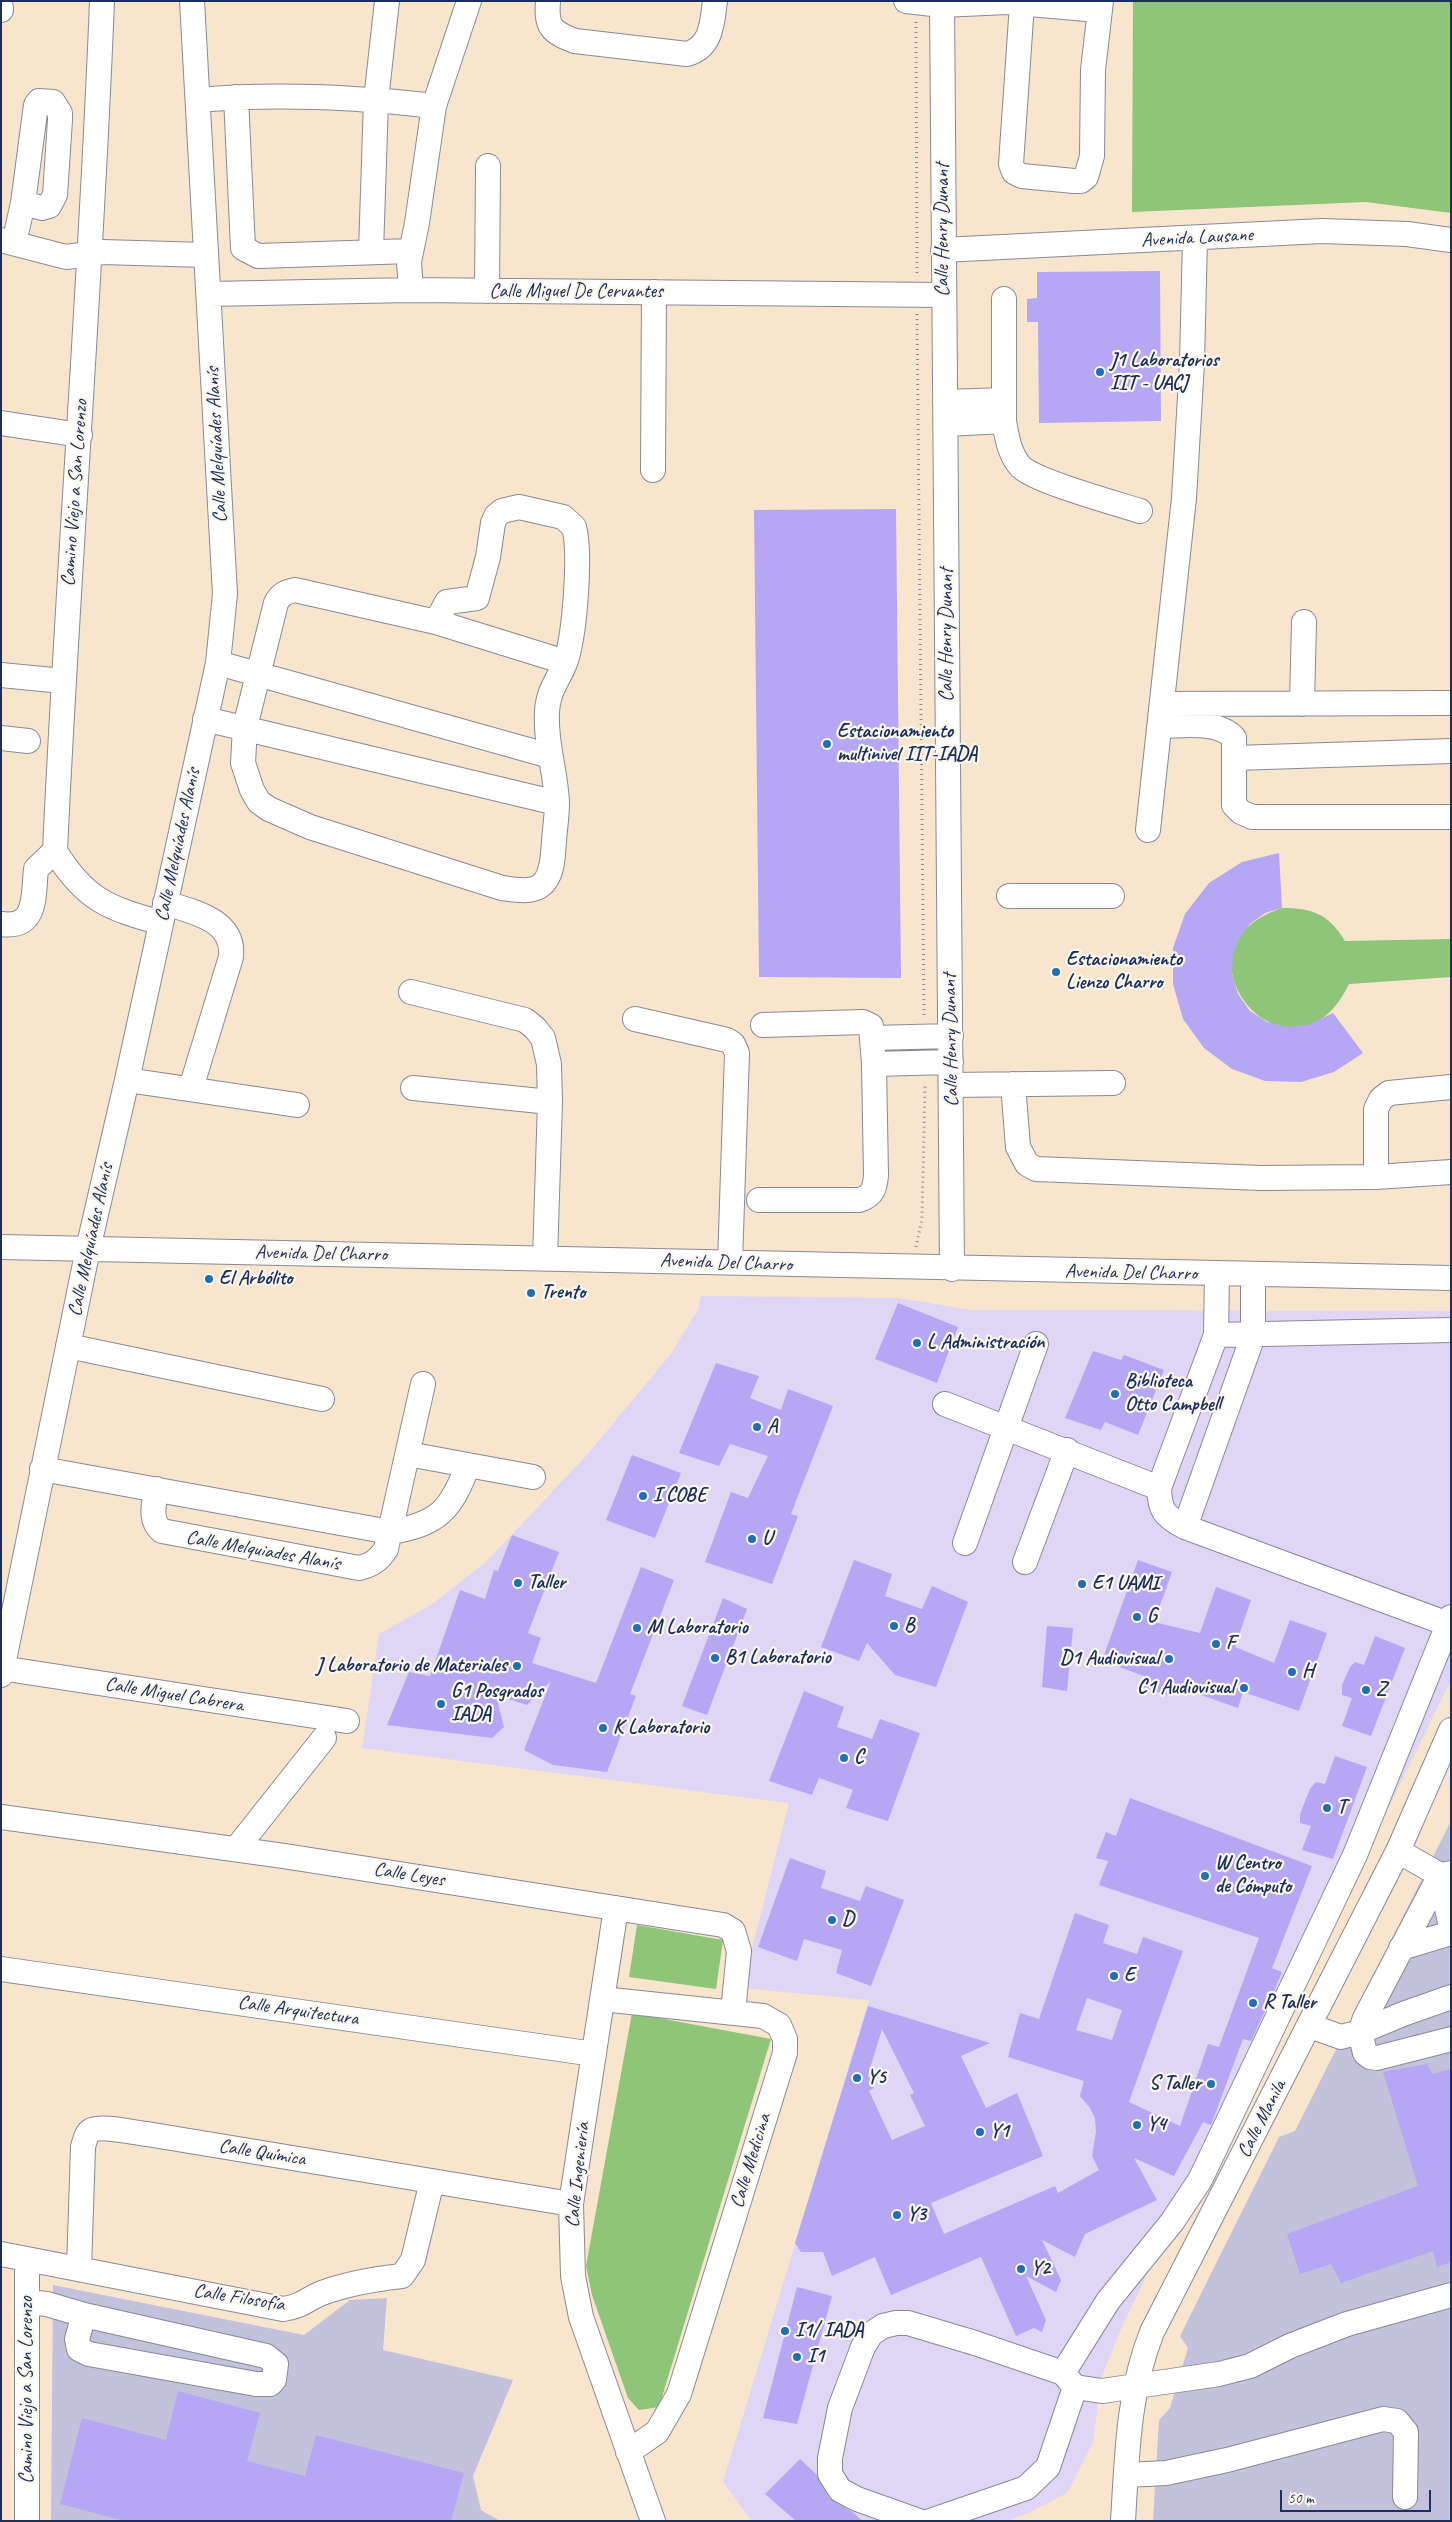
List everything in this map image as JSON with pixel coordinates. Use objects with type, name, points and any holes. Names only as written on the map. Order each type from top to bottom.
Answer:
[{"type":"street","name":"Camino Viejo a San Lorenzo","points":[[55,851],[63,681],[80,435],[102,1]]},
{"type":"street","name":"Calle Melquíades Alanís","points":[[2,1671],[88,1249],[218,663],[225,594],[192,1]]},
{"type":"street","points":[[371,252],[376,100],[387,1]]},
{"type":"street","points":[[411,290],[409,262],[434,106],[469,1]]},
{"type":"street","points":[[548,1],[547,18],[550,26],[558,34],[575,40],[687,54],[696,51],[707,40],[711,29],[715,1]]},
{"type":"street","points":[[911,2],[1007,2],[1100,6],[1093,70],[1094,126],[1090,168],[1086,177],[1081,181],[1022,176],[1014,172],[1011,164],[1022,4]]},
{"type":"street","name":"Calle Henry Dunant","points":[[942,3],[952,1269]]},
{"type":"street","points":[[236,97],[243,248],[258,256],[411,251]]},
{"type":"street","points":[[198,100],[236,97],[376,100],[434,106]]},
{"type":"street","points":[[487,291],[488,166]]},
{"type":"street","points":[[23,203],[8,241],[66,257],[89,253],[205,255]]},
{"type":"street","name":"Avenida Lausane","points":[[943,250],[1322,231],[1407,234],[1451,240]]},
{"type":"street","points":[[1148,830],[1162,715],[1184,498],[1192,363],[1195,238]]},
{"type":"street","name":"Calle Miguel De Cervantes","points":[[209,294],[411,290],[943,295]]},
{"type":"street","points":[[653,470],[654,292]]},
{"type":"street","points":[[1004,299],[1004,410],[1008,444],[1014,458],[1030,473],[1140,511]]},
{"type":"street","points":[[945,413],[1004,410]]},
{"type":"street","points":[[1,423],[80,435]]},
{"type":"street","points":[[436,622],[446,602],[477,598],[496,516],[502,511],[519,507],[563,517],[570,521],[576,533],[577,568],[574,613],[565,662],[552,686],[546,711],[557,802],[553,856],[547,878],[534,889],[524,891],[502,888],[310,827],[269,809],[259,802],[252,790],[243,763],[245,727],[276,603],[279,597],[287,591],[295,590],[436,622],[565,662]]},
{"type":"street","points":[[1302,704],[1304,622]]},
{"type":"street","points":[[218,663],[550,756]]},
{"type":"street","points":[[1,675],[63,681]]},
{"type":"street","points":[[1162,715],[1302,704],[1448,703]]},
{"type":"street","points":[[1162,715],[1219,727],[1229,732],[1234,738],[1234,805],[1241,812],[1252,817],[1451,817]]},
{"type":"street","points":[[205,719],[557,802]]},
{"type":"street","points":[[1,738],[28,741]]},
{"type":"street","points":[[1234,758],[1451,751]]},
{"type":"street","points":[[1,924],[12,926],[20,924],[26,919],[32,906],[36,869],[55,851],[70,875],[83,889],[121,910],[163,913],[189,910],[222,926],[229,934],[232,946],[231,957],[191,1088]]},
{"type":"street","points":[[1009,896],[1112,896]]},
{"type":"street","points":[[412,992],[525,1020],[543,1038],[549,1064],[550,1102],[545,1258]]},
{"type":"street","points":[[635,1020],[727,1040],[733,1044],[737,1053],[730,1263]]},
{"type":"street","points":[[759,1200],[847,1202],[866,1198],[875,1188],[876,1175],[874,1064],[871,1026],[863,1022],[763,1025]]},
{"type":"street","points":[[873,1038],[951,1036]]},
{"type":"street","points":[[874,1064],[925,1063],[951,1074],[1013,1084],[1113,1083]]},
{"type":"street","points":[[127,1080],[297,1105]]},
{"type":"street","points":[[1013,1084],[1018,1147],[1021,1156],[1027,1164],[1036,1169],[1261,1178],[1376,1177],[1451,1172]]},
{"type":"street","points":[[1376,1177],[1376,1109],[1381,1099],[1389,1093],[1451,1087]]},
{"type":"street","points":[[413,1088],[550,1102]]},
{"type":"street","name":"Avenida Del Charro","points":[[1,1247],[545,1258],[1253,1276],[1451,1278]]},
{"type":"street","points":[[930,2521],[1026,2488],[1048,2467],[1069,2380],[1108,2301],[1172,2222],[1200,2180],[1355,1855],[1450,1620],[1185,1527],[1170,1519],[1160,1506],[1159,1488],[1216,1334],[1217,1275]]},
{"type":"street","points":[[1185,1527],[1252,1336],[1253,1276]]},
{"type":"street","points":[[1216,1334],[1252,1336],[1323,1332],[1451,1330]]},
{"type":"street","points":[[965,1543],[1036,1344]]},
{"type":"street","points":[[68,1346],[322,1399]]},
{"type":"street","name":"Calle Melquiades Alanís","points":[[156,1489],[153,1506],[154,1521],[162,1531],[176,1536],[359,1568],[369,1566],[380,1558],[386,1549],[423,1384]]},
{"type":"street","points":[[945,1404],[1159,1488]]},
{"type":"street","points":[[1025,1562],[1066,1450]]},
{"type":"street","points":[[408,1454],[533,1477]]},
{"type":"street","name":"Calle Melquiades Alanís","points":[[42,1469],[390,1532],[421,1525],[445,1511],[459,1488],[468,1465]]},
{"type":"street","name":"Calle Miguel Cabrera","points":[[2,1671],[347,1721]]},
{"type":"street","name":"Calle Manila","points":[[1123,2521],[1134,2387],[1140,2363],[1152,2332],[1398,1851],[1451,1730]]},
{"type":"street","points":[[236,1849],[324,1738]]},
{"type":"street","name":"Calle Leyes","points":[[1,1818],[236,1849],[723,1925],[733,1931],[739,1951],[734,2012]]},
{"type":"street","points":[[1398,1851],[1446,1874]]},
{"type":"street","points":[[1446,1874],[1451,1927]]},
{"type":"street","points":[[1446,1874],[1401,1948],[1368,2011],[1360,2032],[1365,2053],[1373,2058],[1451,2039]]},
{"type":"street","name":"Calle Ingeniería","points":[[616,1908],[571,2204],[572,2276],[576,2296],[653,2521]]},
{"type":"street","points":[[1401,1948],[1451,1934]]},
{"type":"street","name":"Calle Arquitectura","points":[[1,1969],[594,2054]]},
{"type":"street","points":[[1310,2026],[1341,2037],[1360,2032],[1451,1997]]},
{"type":"street","name":"Calle Medicina","points":[[602,1999],[763,2016],[779,2025],[785,2039],[785,2053],[679,2394],[657,2432],[628,2452]]},
{"type":"street","name":"Calle Química","points":[[79,2269],[83,2146],[91,2130],[99,2128],[571,2204]]},
{"type":"street","name":"Calle Filosofía","points":[[1,2254],[284,2309],[301,2306],[318,2295],[345,2285],[367,2279],[402,2276],[413,2260],[432,2181]]},
{"type":"street","name":"Camino Viejo a San Lorenzo","points":[[27,2260],[27,2521]]},
{"type":"street","points":[[919,2521],[857,2499],[840,2490],[830,2474],[830,2458],[840,2408],[863,2347],[871,2334],[883,2326],[908,2323],[975,2342],[1069,2380],[1102,2391],[1219,2374],[1250,2366],[1290,2346],[1347,2324],[1451,2295]]},
{"type":"street","points":[[28,2302],[48,2304],[84,2316],[266,2356],[276,2364],[274,2380],[270,2384],[256,2384],[89,2354],[79,2349],[77,2339],[84,2316]]},
{"type":"street","points":[[1126,2475],[1166,2473],[1227,2460],[1383,2419],[1396,2421],[1406,2432],[1404,2497]]},
{"type":"path","points":[[911,2],[917,296],[924,1036]]},
{"type":"path","points":[[912,1268],[922,1219],[925,1063]]},
{"type":"shaded area","points":[[701,1296],[899,1298],[970,1310],[1451,1311],[1451,1680],[1184,2226],[1152,2264],[1121,2329],[1102,2376],[1093,2442],[1067,2493],[1028,2513],[1005,2521],[752,2521],[723,2482],[869,2000],[742,1988],[789,1803],[362,1748],[379,1634],[431,1605],[486,1562],[587,1455],[670,1355],[698,1310]]},
{"type":"shaded area","points":[[1451,1821],[1451,2521],[1153,2521],[1159,2420],[1170,2408],[1188,2348],[1180,2336],[1279,2137],[1295,2131]]},
{"type":"shaded area","points":[[53,2285],[304,2335],[350,2300],[387,2298],[383,2350],[513,2380],[473,2476],[481,2510],[500,2521],[51,2521]]},
{"type":"green space","points":[[1133,1],[1451,1],[1451,213],[1366,202],[1132,212]]},
{"type":"green space","points":[[1282,908],[1302,909],[1319,914],[1333,924],[1345,941],[1451,939],[1451,977],[1349,984],[1325,1017],[1297,1028],[1270,1023],[1248,1006],[1234,981],[1233,953],[1247,928]]},
{"type":"green space","points":[[637,1925],[723,1940],[716,1989],[629,1977]]},
{"type":"green space","points":[[632,2013],[771,2039],[659,2407],[639,2410],[628,2398],[592,2295],[586,2266]]},
{"type":"building","name":"J1 Laboratorios IIT - UACJ","points":[[1160,271],[1161,421],[1039,423],[1038,322],[1027,322],[1027,299],[1037,298],[1037,272]]},
{"type":"building","name":"Estacionamiento multinivel IIT-IADA","points":[[896,509],[901,978],[759,977],[754,510]]},
{"type":"building","points":[[1279,853],[1282,908],[1265,913],[1250,924],[1239,939],[1233,956],[1232,974],[1238,994],[1250,1011],[1267,1022],[1287,1027],[1308,1025],[1333,1013],[1363,1053],[1334,1072],[1301,1082],[1265,1081],[1232,1069],[1204,1048],[1183,1019],[1173,984],[1173,948],[1185,914],[1209,883],[1242,862]]},
{"type":"building","name":"L Administración","points":[[898,1303],[958,1327],[937,1383],[875,1359]]},
{"type":"building","name":"Biblioteca Otto Campbell","points":[[1093,1351],[1121,1360],[1124,1355],[1164,1370],[1138,1435],[1105,1422],[1101,1430],[1065,1418]]},
{"type":"building","name":"A","points":[[716,1363],[759,1376],[750,1398],[781,1410],[788,1389],[833,1406],[791,1514],[798,1516],[772,1584],[705,1562],[731,1492],[748,1498],[768,1456],[730,1444],[719,1466],[679,1453]]},
{"type":"building","name":"I COBE","points":[[632,1455],[681,1473],[655,1538],[606,1520]]},
{"type":"building","points":[[512,1535],[559,1552],[528,1633],[541,1638],[532,1663],[596,1683],[641,1567],[674,1580],[630,1694],[636,1696],[607,1772],[553,1765],[524,1750],[551,1681],[527,1705],[496,1695],[504,1727],[492,1738],[387,1725],[409,1672],[430,1676],[460,1590],[485,1599],[494,1570],[498,1571]]},
{"type":"building","name":"B","points":[[854,1560],[892,1574],[885,1596],[922,1609],[932,1586],[968,1602],[936,1687],[895,1675],[867,1643],[859,1661],[821,1647]]},
{"type":"building","points":[[1138,1560],[1172,1572],[1154,1622],[1200,1633],[1216,1587],[1251,1600],[1235,1647],[1274,1663],[1290,1620],[1327,1633],[1299,1711],[1243,1692],[1238,1708],[1173,1685],[1169,1696],[1143,1687],[1147,1677],[1102,1661]]},
{"type":"building","name":"B1 Laboratorio","points":[[723,1598],[747,1609],[707,1715],[682,1706]]},
{"type":"building","points":[[1047,1626],[1073,1628],[1067,1691],[1042,1687]]},
{"type":"building","name":"Z","points":[[1375,1636],[1405,1648],[1371,1736],[1342,1726],[1352,1698],[1342,1695],[1342,1685],[1350,1667],[1355,1662],[1364,1665]]},
{"type":"building","name":"C","points":[[804,1691],[844,1707],[837,1727],[872,1739],[880,1719],[920,1733],[888,1821],[846,1808],[853,1790],[819,1778],[812,1795],[769,1781]]},
{"type":"building","name":"T","points":[[1335,1756],[1367,1767],[1333,1859],[1302,1850],[1311,1826],[1300,1823],[1300,1814],[1310,1789],[1316,1782],[1325,1784]]},
{"type":"building","points":[[1130,1798],[1312,1866],[1272,1968],[1282,1972],[1251,2041],[1243,2039],[1211,2125],[1203,2122],[1174,2176],[1134,2158],[1157,2200],[1085,2234],[1075,2257],[1042,2240],[1061,2280],[1056,2292],[1026,2276],[1046,2320],[1042,2332],[1034,2328],[1016,2336],[981,2257],[891,2295],[875,2257],[832,2276],[823,2252],[801,2252],[795,2243],[868,2006],[990,2043],[961,2056],[986,2108],[1017,2093],[1043,2156],[931,2203],[944,2234],[1055,2186],[1058,2193],[1099,2170],[1092,2156],[1096,2132],[1095,2118],[1090,2108],[1080,2096],[1084,2081],[1008,2057],[1020,2013],[1039,2019],[1075,1913],[1109,1925],[1103,1943],[1137,1954],[1143,1937],[1183,1951],[1129,2102],[1180,2126],[1208,2044],[1219,2047],[1259,1938],[1099,1885],[1108,1861],[1096,1858],[1106,1832],[1116,1836]],"holes":[[[1087,1998],[1122,2010],[1112,2040],[1076,2030]],[[882,2029],[914,2093],[910,2095],[925,2126],[892,2140],[869,2091],[874,2088],[868,2075]]]},
{"type":"building","name":"D","points":[[790,1858],[826,1871],[821,1888],[860,1901],[866,1886],[904,1900],[871,1986],[836,1973],[842,1950],[804,1939],[797,1961],[758,1947]]},
{"type":"building","points":[[1427,2064],[1432,2074],[1451,2069],[1451,2262],[1437,2267],[1433,2251],[1341,2283],[1331,2264],[1300,2274],[1287,2234],[1418,2186],[1383,2072]]},
{"type":"building","name":"I1","points":[[797,2287],[832,2296],[797,2424],[763,2418]]},
{"type":"building","points":[[178,2391],[260,2413],[247,2461],[305,2476],[316,2435],[464,2473],[451,2521],[125,2521],[60,2504],[82,2418],[166,2440]]},
{"type":"building","points":[[800,2459],[817,2475],[829,2498],[854,2513],[862,2521],[796,2521],[765,2494]]},
{"type":"place","name":"J1 Laboratorios IIT - UACJ","points":[[1100,372]]},
{"type":"place","name":"Estacionamiento multinivel IIT-IADA","points":[[827,744]]},
{"type":"place","name":"Estacionamiento Lienzo Charro","points":[[1056,972]]},
{"type":"place","name":"El Arbólito","points":[[209,1279]]},
{"type":"place","name":"Trento","points":[[531,1293]]},
{"type":"place","name":"L Administración","points":[[917,1343]]},
{"type":"place","name":"Biblioteca Otto Campbell","points":[[1115,1394]]},
{"type":"place","name":"A","points":[[757,1427]]},
{"type":"place","name":"I COBE","points":[[643,1496]]},
{"type":"place","name":"U","points":[[752,1539]]},
{"type":"place","name":"Taller","points":[[518,1583]]},
{"type":"place","name":"E1 UAMI","points":[[1082,1584]]},
{"type":"place","name":"G","points":[[1137,1617]]},
{"type":"place","name":"B","points":[[894,1626]]},
{"type":"place","name":"M Laboratorio","points":[[637,1628]]},
{"type":"place","name":"F","points":[[1216,1644]]},
{"type":"place","name":"B1 Laboratorio","points":[[715,1658]]},
{"type":"place","name":"D1 Audiovisual","points":[[1169,1659]]},
{"type":"place","name":"J Laboratorio de Materiales","points":[[517,1666]]},
{"type":"place","name":"H","points":[[1292,1672]]},
{"type":"place","name":"C1 Audiovisual","points":[[1244,1688]]},
{"type":"place","name":"Z","points":[[1366,1690]]},
{"type":"place","name":"G1 Posgrados IADA","points":[[441,1704]]},
{"type":"place","name":"K Laboratorio","points":[[603,1728]]},
{"type":"place","name":"C","points":[[844,1758]]},
{"type":"place","name":"T","points":[[1327,1808]]},
{"type":"place","name":"W Centro de Cómputo","points":[[1205,1876]]},
{"type":"place","name":"D","points":[[832,1920]]},
{"type":"place","name":"E","points":[[1114,1976]]},
{"type":"place","name":"R Taller","points":[[1253,2003]]},
{"type":"place","name":"Y5","points":[[857,2078]]},
{"type":"place","name":"S Taller","points":[[1211,2084]]},
{"type":"place","name":"Y4","points":[[1137,2125]]},
{"type":"place","name":"Y1","points":[[980,2132]]},
{"type":"place","name":"Y3","points":[[897,2215]]},
{"type":"place","name":"Y2","points":[[1021,2269]]},
{"type":"place","name":"I1/ IADA","points":[[785,2331]]},
{"type":"place","name":"I1","points":[[797,2357]]}]
